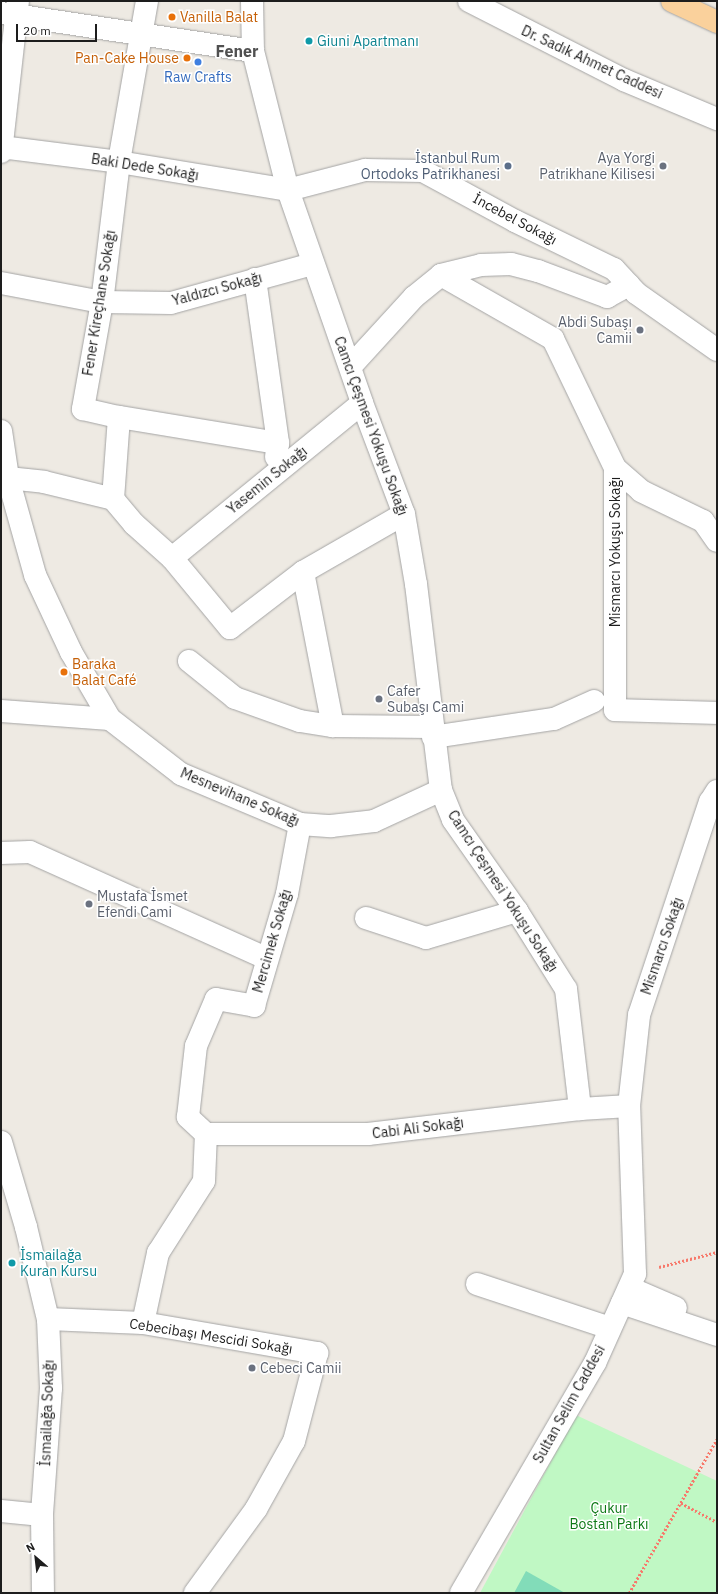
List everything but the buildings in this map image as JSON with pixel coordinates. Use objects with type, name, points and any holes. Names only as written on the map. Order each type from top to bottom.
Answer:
[{"type":"main road","points":[[672,1],[717,22]]},
{"type":"street","name":"Fener Kireçhane Sokağı","points":[[146,1],[119,162],[102,302],[83,409],[119,417],[278,443]]},
{"type":"street","name":"Camcı Çeşmesi Yokuşu Sokağı","points":[[252,1],[254,51],[288,190],[351,366],[362,403],[404,514],[416,584],[432,732],[441,790],[453,820],[517,911],[566,989],[580,1109]]},
{"type":"street","name":"Dr. Sadık Ahmet Caddesi","points":[[469,1],[624,80],[717,119]]},
{"type":"street","points":[[1,152],[12,10],[254,51]]},
{"type":"street","name":"Baki Dede Sokağı","points":[[1,147],[119,162],[288,190]]},
{"type":"street","name":"İncebel Sokağı","points":[[288,190],[365,170],[423,171],[515,221],[614,269],[628,285],[668,317],[717,350]]},
{"type":"street","name":"Yaldızcı Sokağı","points":[[1,283],[102,302],[172,303],[314,264]]},
{"type":"street","points":[[351,366],[414,298],[441,275],[481,265],[511,264],[538,271],[607,297],[628,285]]},
{"type":"street","name":"Mismarcı Yokuşu Sokağı","points":[[441,275],[553,339],[615,468],[615,710],[717,714]]},
{"type":"street","points":[[255,279],[278,443],[275,473]]},
{"type":"street","name":"Yasemin Sokağı","points":[[172,558],[362,403]]},
{"type":"street","points":[[113,499],[119,417]]},
{"type":"street","points":[[1,431],[8,478],[35,575],[72,652],[110,719]]},
{"type":"street","points":[[615,468],[641,491],[703,521],[717,541]]},
{"type":"street","points":[[8,478],[44,482],[113,499],[134,524],[172,558],[230,628],[303,572],[404,514]]},
{"type":"street","points":[[303,572],[333,726]]},
{"type":"street","points":[[188,661],[235,698],[300,720],[333,726],[432,732],[554,719],[594,701]]},
{"type":"street","points":[[1,711],[110,719]]},
{"type":"street","name":"Mesnevihane Sokağı","points":[[110,719],[181,774],[300,824],[331,826],[374,821],[441,790]]},
{"type":"street","name":"Mismarcı Sokağı","points":[[629,1106],[639,1015],[710,802],[717,791]]},
{"type":"street","name":"Mercimek Sokağı","points":[[206,1134],[188,1117],[196,1046],[216,999],[254,1006],[266,958],[287,894],[300,824]]},
{"type":"street","points":[[1,853],[30,852],[266,958]]},
{"type":"street","points":[[366,918],[426,938],[517,911]]},
{"type":"street","name":"Cabi Ali Sokağı","points":[[206,1134],[368,1134],[580,1109],[629,1106]]},
{"type":"street","name":"Sultan Selim Caddesi","points":[[461,1593],[595,1363],[629,1288],[629,1106]]},
{"type":"street","points":[[143,1323],[158,1253],[204,1181],[206,1134]]},
{"type":"street","name":"İsmailağa Sokağı","points":[[1,1142],[26,1227],[48,1319],[51,1388],[42,1515],[44,1593]]},
{"type":"street","points":[[477,1284],[610,1328]]},
{"type":"street","points":[[629,1288],[717,1327]]},
{"type":"street","points":[[629,1288],[717,1335]]},
{"type":"street","name":"Cebecibaşı Mescidi Sokağı","points":[[48,1319],[143,1323],[317,1353],[294,1441],[256,1509],[195,1593]]},
{"type":"street","points":[[1,1512],[42,1515]]},
{"type":"path","points":[[629,1288],[717,1252]]},
{"type":"path","points":[[629,1593],[717,1439]]},
{"type":"path","points":[[681,1503],[717,1522]]},
{"type":"green space","name":"Çukur Bostan Parkı","points":[[576,1415],[717,1481],[717,1593],[480,1593]]},
{"type":"green space","points":[[526,1571],[565,1593],[514,1593]]},
{"type":"place","name":"Vanilla Balat","points":[[172,17]]},
{"type":"place","name":"Giuni Apartmanı","points":[[309,41]]},
{"type":"place","name":"Pan-Cake House","points":[[187,58]]},
{"type":"place","name":"Raw Crafts","points":[[198,62]]},
{"type":"place","name":"İstanbul Rum Ortodoks Patrikhanesi","points":[[508,166]]},
{"type":"place","name":"Aya Yorgi Patrikhane Kilisesi","points":[[663,166]]},
{"type":"place","name":"Abdi Subaşı Camii","points":[[640,330]]},
{"type":"place","name":"Baraka Balat Café","points":[[64,672]]},
{"type":"place","name":"Cafer Subaşı Cami","points":[[379,699]]},
{"type":"place","name":"Mustafa İsmet Efendi Cami","points":[[89,904]]},
{"type":"place","name":"İsmailağa Kuran Kursu","points":[[12,1263]]},
{"type":"place","name":"Cebeci Camii","points":[[252,1368]]},
{"type":"district","name":"Fener","points":[[237,51]]}]
